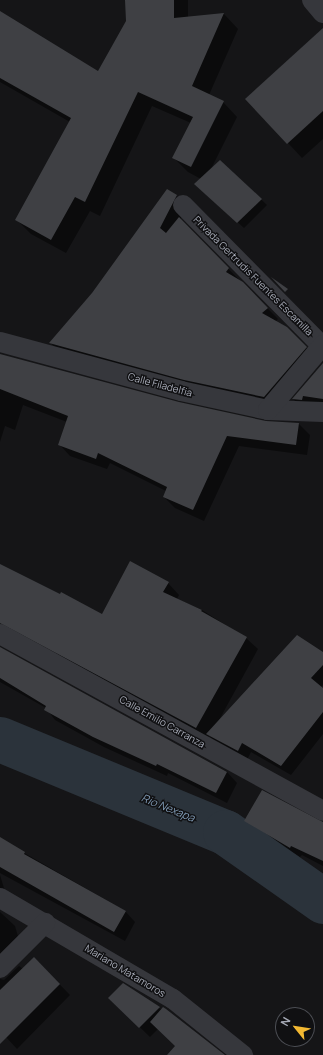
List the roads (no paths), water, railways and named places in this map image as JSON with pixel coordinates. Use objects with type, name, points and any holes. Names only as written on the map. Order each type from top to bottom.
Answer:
[{"type":"street","points":[[312,0],[323,13]]},
{"type":"street","name":"Privada Gertrudis Fuentes Escamilla","points":[[183,205],[323,346]]},
{"type":"street","name":"Calle Filadelfia","points":[[0,342],[181,391],[268,410],[323,412]]},
{"type":"street","points":[[268,410],[323,346]]},
{"type":"street","name":"Calle Emilio Carranza","points":[[0,634],[323,811]]},
{"type":"street","name":"Mariano Matamoros","points":[[0,898],[173,999],[243,1055]]},
{"type":"street","points":[[0,968],[45,923]]},
{"type":"waterway","name":"Rio Nexapa","points":[[0,739],[225,832],[323,901]]}]
